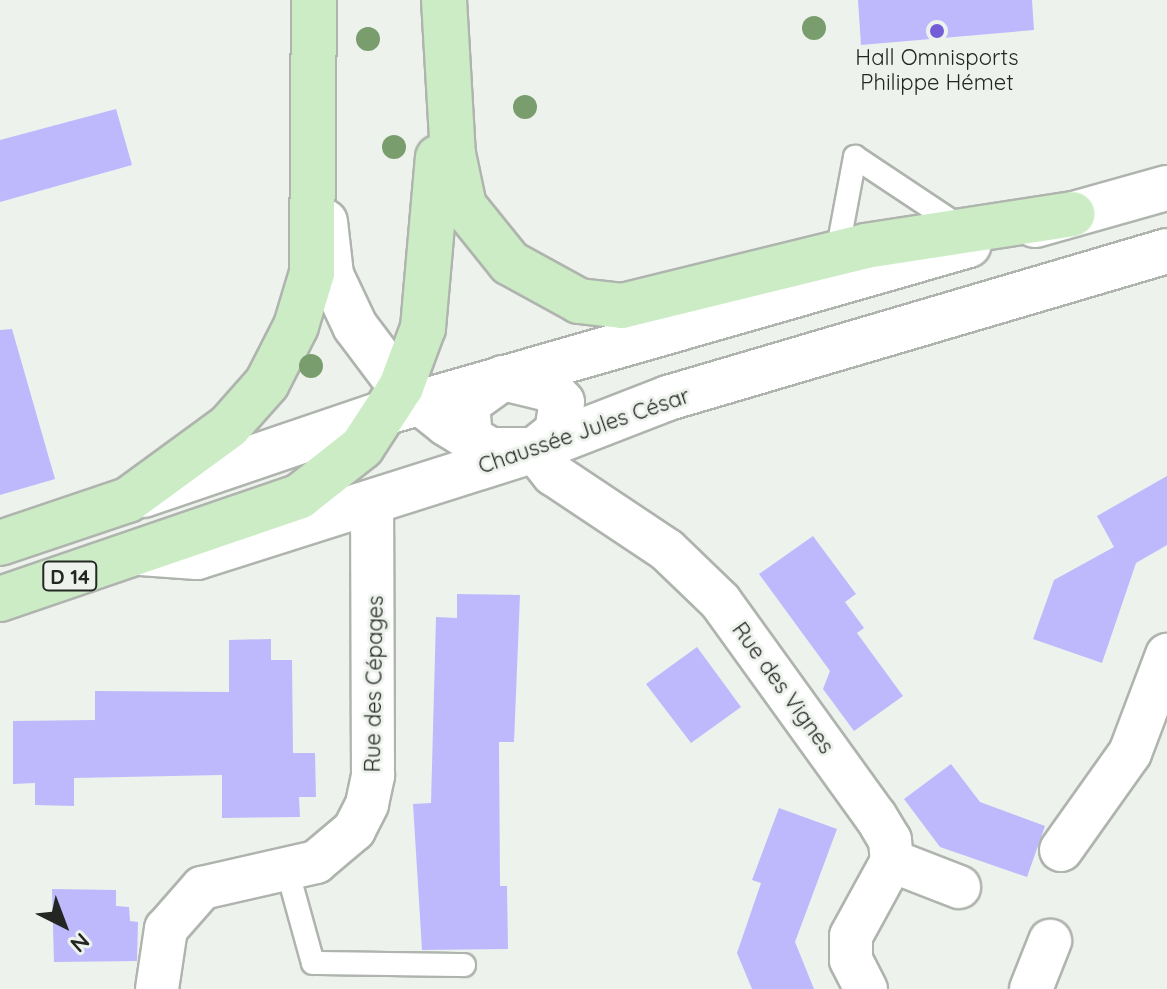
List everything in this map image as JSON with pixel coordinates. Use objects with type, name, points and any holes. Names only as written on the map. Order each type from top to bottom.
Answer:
[{"type":"main road","points":[[314,0],[331,275],[355,326],[403,401],[490,450],[534,450],[557,432],[562,402],[549,389],[503,378],[467,404],[470,438]]},
{"type":"main road","points":[[128,500],[229,426],[267,383],[296,326],[312,273],[314,0]]},
{"type":"main road","points":[[141,553],[300,496],[362,447],[403,401],[430,294],[443,0]]},
{"type":"main road","points":[[443,0],[453,154],[464,206],[500,253],[539,283],[579,301],[622,306],[837,253],[962,228],[1073,214]]},
{"type":"main road","name":"D 14","points":[[0,543],[403,401],[503,378],[1167,188]]},
{"type":"main road","name":"Chaussée Jules César","points":[[0,599],[141,553],[197,557],[372,504],[534,450],[668,398],[1167,251]]},
{"type":"street","name":"Rue des Vignes","points":[[534,450],[553,474],[667,550],[720,601],[876,817],[890,840],[892,861]]},
{"type":"street","name":"Rue des Cépages","points":[[157,989],[166,929],[192,897],[219,880],[288,873],[337,845],[367,804],[373,775],[372,504]]},
{"type":"street","points":[[1061,850],[1130,753],[1167,655]]},
{"type":"street","points":[[866,989],[851,960],[851,936],[892,861],[959,887]]},
{"type":"street","points":[[1031,989],[1050,941]]},
{"type":"lane","points":[[837,253],[855,157],[962,228]]},
{"type":"lane","points":[[288,873],[313,963],[464,965]]},
{"type":"building","name":"Hall Omnisports Philippe Hémet","points":[[858,0],[1032,0],[1034,30],[861,45]]},
{"type":"building","points":[[116,109],[132,165],[0,202],[0,140]]},
{"type":"building","points":[[12,329],[55,479],[0,495],[0,330]]},
{"type":"building","points":[[1167,476],[1167,545],[1136,563],[1102,663],[1033,639],[1054,580],[1114,547],[1097,516]]},
{"type":"building","points":[[813,536],[856,594],[845,602],[864,628],[857,633],[903,696],[854,731],[823,689],[830,671],[759,574]]},
{"type":"building","points":[[457,594],[520,595],[514,742],[499,742],[500,886],[507,886],[508,949],[422,950],[413,804],[431,803],[436,617],[457,618]]},
{"type":"building","points":[[271,639],[271,660],[292,660],[293,753],[315,753],[316,797],[299,797],[300,817],[222,818],[222,775],[74,778],[74,806],[35,805],[35,783],[13,784],[13,721],[95,720],[95,691],[229,692],[229,640]]},
{"type":"building","points":[[697,647],[741,707],[691,743],[646,684]]},
{"type":"building","points":[[951,764],[980,802],[1045,826],[1027,877],[940,847],[904,799]]},
{"type":"building","points":[[779,808],[837,829],[795,942],[814,989],[752,989],[737,953],[761,883],[752,880]]},
{"type":"building","points":[[52,889],[116,890],[116,906],[129,907],[130,921],[138,922],[137,961],[54,962]]},
{"type":"place","name":"Hall Omnisports Philippe Hémet","points":[[937,31]]}]
